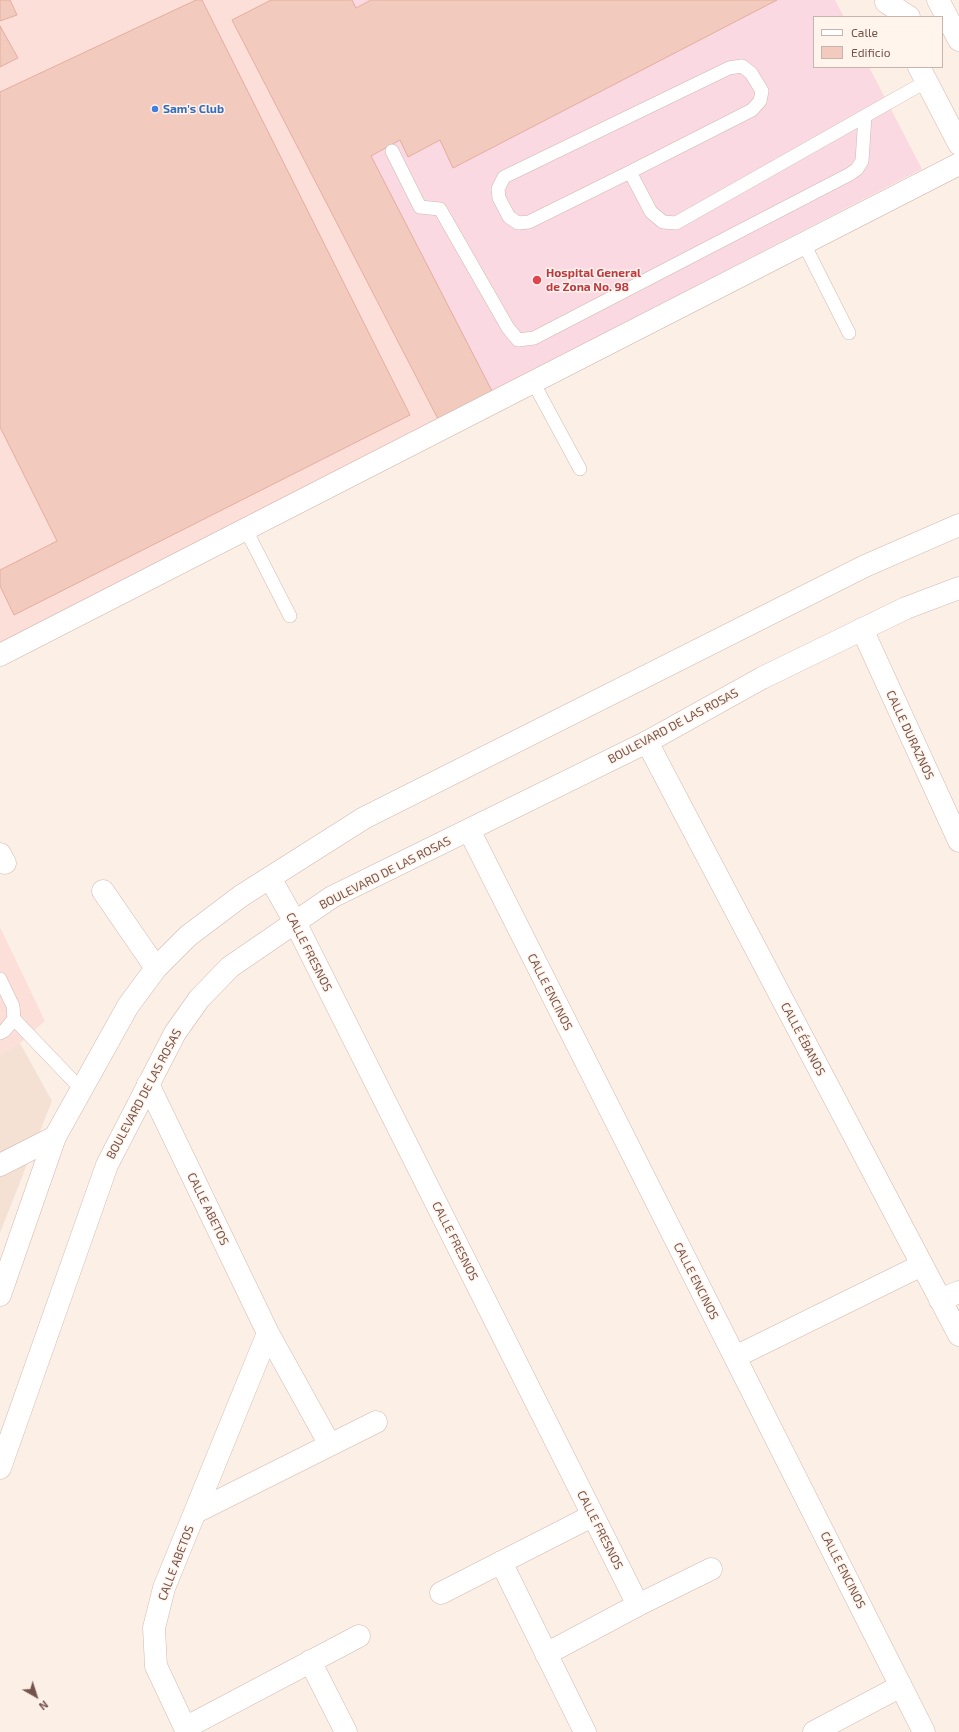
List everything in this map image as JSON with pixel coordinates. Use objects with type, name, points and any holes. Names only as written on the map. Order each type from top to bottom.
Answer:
[{"type":"street","points":[[938,0],[959,40]]},
{"type":"street","points":[[888,6],[907,16]]},
{"type":"street","points":[[943,39],[959,49]]},
{"type":"street","points":[[923,74],[959,144]]},
{"type":"street","points":[[0,656],[959,164]]},
{"type":"street","points":[[0,1295],[54,1137],[128,1006],[156,968],[188,936],[241,896],[364,818],[865,566],[959,525]]},
{"type":"street","name":"BOULEVARD DE LAS ROSAS","points":[[0,1468],[107,1165],[175,1033],[199,999],[230,967],[332,897],[647,742],[762,678],[906,608],[959,588]]},
{"type":"street","name":"CALLE DURAZNOS","points":[[862,629],[959,841]]},
{"type":"street","name":"CALLE ÉBANOS","points":[[647,742],[922,1265],[950,1296],[959,1335]]},
{"type":"street","name":"CALLE ENCINOS","points":[[468,830],[924,1732]]},
{"type":"street","name":"CALLE FRESNOS","points":[[270,878],[294,922],[638,1605]]},
{"type":"street","points":[[104,891],[156,968]]},
{"type":"street","name":"CALLE ABETOS","points":[[148,1084],[268,1333],[330,1445]]},
{"type":"street","points":[[0,1165],[54,1137]]},
{"type":"street","points":[[735,1357],[922,1265]]},
{"type":"street","name":"CALLE ABETOS","points":[[268,1333],[164,1588],[154,1628],[156,1666],[186,1730],[310,1661],[359,1636]]},
{"type":"street","name":"CALLE ABETOS","points":[[196,1512],[376,1422]]},
{"type":"street","points":[[441,1593],[592,1516]]},
{"type":"street","points":[[501,1562],[585,1732]]},
{"type":"street","points":[[546,1654],[638,1605],[711,1569]]},
{"type":"street","points":[[310,1661],[346,1732]]},
{"type":"street","points":[[814,1732],[901,1686]]},
{"type":"lane","points":[[742,66],[751,73],[762,91],[760,102],[752,110],[630,172],[529,222],[518,223],[509,217],[499,198],[498,189],[504,178],[729,68],[742,66]]},
{"type":"lane","points":[[630,172],[651,212],[663,222],[676,223],[865,116],[923,74]]},
{"type":"lane","points":[[392,151],[420,207],[440,209],[508,328],[518,340],[534,338],[858,169],[862,161],[865,116]]},
{"type":"lane","points":[[804,244],[849,333]]},
{"type":"lane","points":[[533,382],[580,468]]},
{"type":"lane","points":[[246,530],[290,616]]},
{"type":"lane","points":[[0,979],[13,1006],[14,1019],[81,1089]]},
{"type":"lane","points":[[0,1033],[4,1031],[14,1019]]},
{"type":"shaded area","points":[[0,0],[271,0],[232,20],[438,419],[0,644]]},
{"type":"shaded area","name":"Hospital General de Zona No. 98","points":[[271,0],[835,0],[843,16],[813,16],[813,68],[870,68],[922,169],[438,419],[232,20]]},
{"type":"shaded area","points":[[0,927],[45,1021],[20,1043],[0,1054]]},
{"type":"shaded area","points":[[20,1043],[52,1101],[0,1233],[0,1054]]},
{"type":"building","points":[[0,0],[10,0],[17,15],[0,21]]},
{"type":"building","points":[[196,0],[202,0],[410,415],[14,615],[0,586],[0,570],[57,541],[0,427],[0,92]]},
{"type":"building","points":[[271,0],[352,0],[356,8],[371,0],[777,0],[453,168],[440,140],[408,157],[400,140],[371,156],[492,391],[438,419],[232,20]]},
{"type":"building","points":[[0,26],[18,58],[0,67]]},
{"type":"place","name":"Sam's Club","points":[[155,109]]},
{"type":"place","name":"Hospital General de Zona No. 98","points":[[537,280]]}]
